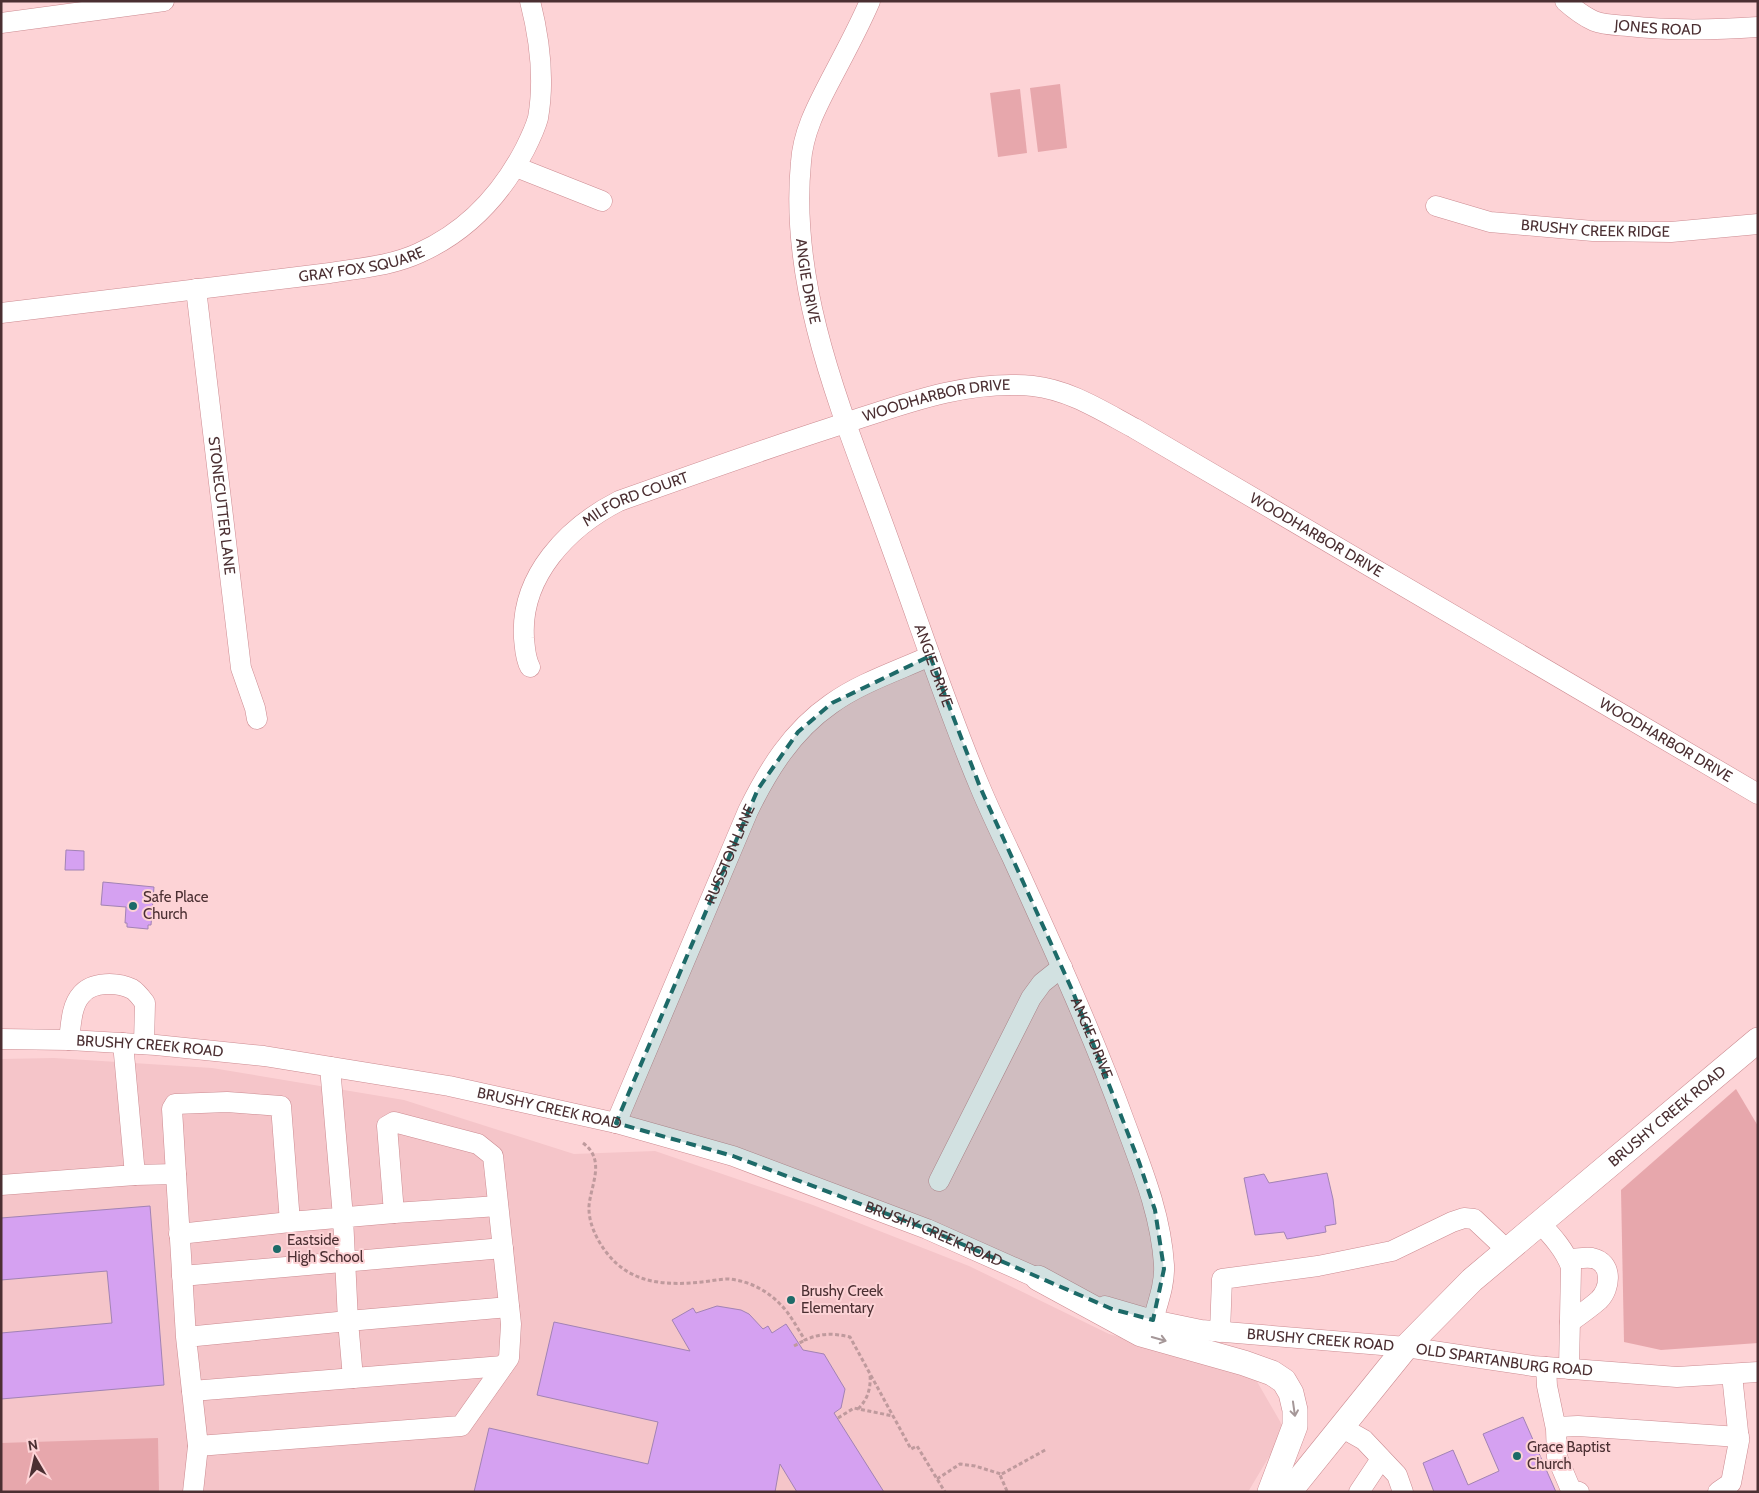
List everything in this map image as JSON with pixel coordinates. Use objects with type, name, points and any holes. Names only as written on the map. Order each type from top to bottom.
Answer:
[{"type":"main road","name":"BRUSHY CREEK ROAD","points":[[1406,1348],[1472,1280],[1758,1040]]},
{"type":"main road","points":[[1038,1278],[1141,1334],[1244,1362],[1272,1373],[1284,1381],[1291,1393],[1295,1410],[1295,1426],[1270,1492]]},
{"type":"main road","name":"OLD SPARTANBURG ROAD","points":[[1289,1492],[1406,1348]]},
{"type":"street","points":[[1,23],[164,1]]},
{"type":"street","name":"GRAY FOX SQUARE","points":[[1,314],[330,273],[384,264],[417,254],[448,239],[480,213],[516,166],[534,130],[538,118],[541,91],[541,62],[538,33],[530,1]]},
{"type":"street","name":"ANGIE DRIVE","points":[[870,1],[813,115],[805,137],[801,158],[799,192],[800,230],[805,276],[813,317],[847,423],[930,656],[980,787],[1062,967],[1109,1079],[1156,1210],[1164,1269],[1161,1292],[1153,1320]]},
{"type":"street","name":"JONES ROAD","points":[[1565,1],[1588,18],[1606,24],[1657,30],[1713,30],[1758,27]]},
{"type":"street","points":[[516,166],[602,201]]},
{"type":"street","name":"BRUSHY CREEK RIDGE","points":[[1436,206],[1490,222],[1593,231],[1671,232],[1758,224]]},
{"type":"street","name":"STONECUTTER LANE","points":[[196,289],[241,668],[257,719]]},
{"type":"street","name":"WOODHARBOR DRIVE","points":[[847,423],[932,396],[985,386],[1035,386],[1060,392],[1084,401],[1142,433],[1758,794]]},
{"type":"street","name":"MILFORD COURT","points":[[530,667],[525,649],[523,628],[525,610],[534,582],[551,554],[586,521],[619,501],[748,455],[847,423]]},
{"type":"street","name":"RUSSTON LANE","points":[[616,1123],[748,811],[771,767],[798,732],[832,703],[930,656]]},
{"type":"street","points":[[939,1181],[1031,998],[1042,982],[1062,967]]},
{"type":"street","points":[[69,1040],[73,1012],[81,995],[95,985],[116,985],[133,990],[146,1003],[144,1044]]},
{"type":"street","name":"BRUSHY CREEK ROAD","points":[[1,1039],[144,1044],[264,1056],[448,1086],[616,1123],[733,1156],[927,1229],[1112,1309],[1153,1320],[1220,1332],[1406,1348]]},
{"type":"street","points":[[123,1043],[135,1175]]},
{"type":"street","points":[[330,1067],[343,1217],[344,1263],[353,1378]]},
{"type":"street","points":[[193,1492],[198,1446],[186,1337],[179,1234],[172,1108],[176,1104],[227,1102],[281,1106],[290,1222]]},
{"type":"street","points":[[198,1446],[461,1426],[509,1358],[511,1324],[493,1156],[478,1144],[394,1122],[387,1126],[394,1213]]},
{"type":"street","points":[[1,1186],[135,1175],[176,1174]]},
{"type":"street","points":[[179,1234],[343,1217],[498,1206]]},
{"type":"street","points":[[1220,1332],[1222,1279],[1318,1266],[1392,1251],[1464,1218],[1474,1219],[1507,1250]]},
{"type":"street","points":[[1540,1222],[1554,1238],[1571,1267],[1569,1369]]},
{"type":"street","points":[[182,1276],[503,1248]]},
{"type":"street","points":[[1568,1259],[1592,1258],[1599,1261],[1606,1268],[1608,1279],[1607,1286],[1600,1298],[1570,1322]]},
{"type":"street","points":[[186,1337],[508,1307]]},
{"type":"street","name":"OLD SPARTANBURG ROAD","points":[[1406,1348],[1546,1367],[1677,1377],[1758,1372]]},
{"type":"street","points":[[192,1391],[503,1366]]},
{"type":"street","points":[[1546,1367],[1547,1386],[1556,1427],[1557,1457],[1571,1490],[1579,1492]]},
{"type":"street","points":[[1718,1492],[1731,1483],[1738,1437],[1732,1375]]},
{"type":"street","points":[[1556,1427],[1578,1426],[1738,1437]]},
{"type":"street","points":[[1342,1427],[1364,1440],[1397,1476],[1403,1492]]},
{"type":"street","points":[[1359,1492],[1381,1459]]},
{"type":"path","points":[[583,1143],[592,1154],[596,1170],[589,1206],[590,1219],[600,1242],[619,1266],[637,1277],[656,1283],[675,1284],[727,1279],[750,1283],[762,1289],[781,1304],[805,1340]]},
{"type":"path","points":[[794,1346],[825,1333],[850,1338],[911,1449],[917,1446],[945,1492]]},
{"type":"path","points":[[857,1409],[868,1395],[871,1385],[870,1373]]},
{"type":"path","points":[[838,1418],[854,1408],[893,1416]]},
{"type":"path","points":[[937,1479],[960,1464],[975,1466],[1001,1474],[1047,1449]]},
{"type":"path","points":[[1001,1474],[1007,1491]]},
{"type":"highlighted area","points":[[930,656],[980,787],[1073,992],[1139,1162],[1155,1210],[1164,1269],[1153,1320],[1112,1309],[927,1229],[733,1156],[616,1123],[758,789],[798,732],[832,703]]},
{"type":"shaded area","points":[[1060,84],[1067,148],[1038,152],[1030,88]]},
{"type":"shaded area","points":[[1020,89],[1027,153],[998,157],[990,93]]},
{"type":"shaded area","points":[[54,1058],[212,1068],[404,1100],[574,1154],[655,1151],[813,1205],[969,1266],[1109,1334],[1252,1373],[1285,1430],[1248,1492],[1,1492],[1,1059]]},
{"type":"shaded area","points":[[1736,1089],[1758,1126],[1758,1343],[1661,1350],[1624,1342],[1621,1190]]},
{"type":"shaded area","points":[[158,1438],[159,1492],[1,1492],[1,1443]]},
{"type":"building","points":[[66,850],[84,851],[84,870],[65,870]]},
{"type":"building","name":"Safe Place Church","points":[[103,882],[154,887],[151,925],[148,925],[148,929],[127,927],[127,923],[125,923],[126,907],[101,905]]},
{"type":"building","points":[[1327,1173],[1336,1224],[1325,1226],[1326,1232],[1287,1239],[1284,1232],[1255,1235],[1244,1178],[1264,1174],[1269,1183]]},
{"type":"building","points":[[150,1206],[164,1385],[1,1399],[1,1333],[112,1323],[107,1271],[1,1280],[1,1218]]},
{"type":"building","points":[[717,1306],[741,1310],[749,1314],[763,1329],[768,1326],[772,1333],[786,1324],[803,1350],[824,1354],[845,1389],[841,1408],[834,1413],[884,1492],[797,1492],[780,1464],[775,1492],[474,1492],[489,1428],[648,1464],[658,1422],[537,1395],[554,1322],[690,1351],[672,1320],[693,1308],[696,1313]]},
{"type":"building","name":"Grace Baptist Church","points":[[1523,1417],[1556,1492],[1434,1492],[1423,1463],[1453,1450],[1468,1485],[1499,1471],[1483,1434]]},
{"type":"place","name":"Safe Place Church","points":[[133,906]]},
{"type":"place","name":"Eastside High School","points":[[277,1249]]},
{"type":"place","name":"Brushy Creek Elementary","points":[[791,1300]]},
{"type":"place","name":"Grace Baptist Church","points":[[1517,1456]]}]
